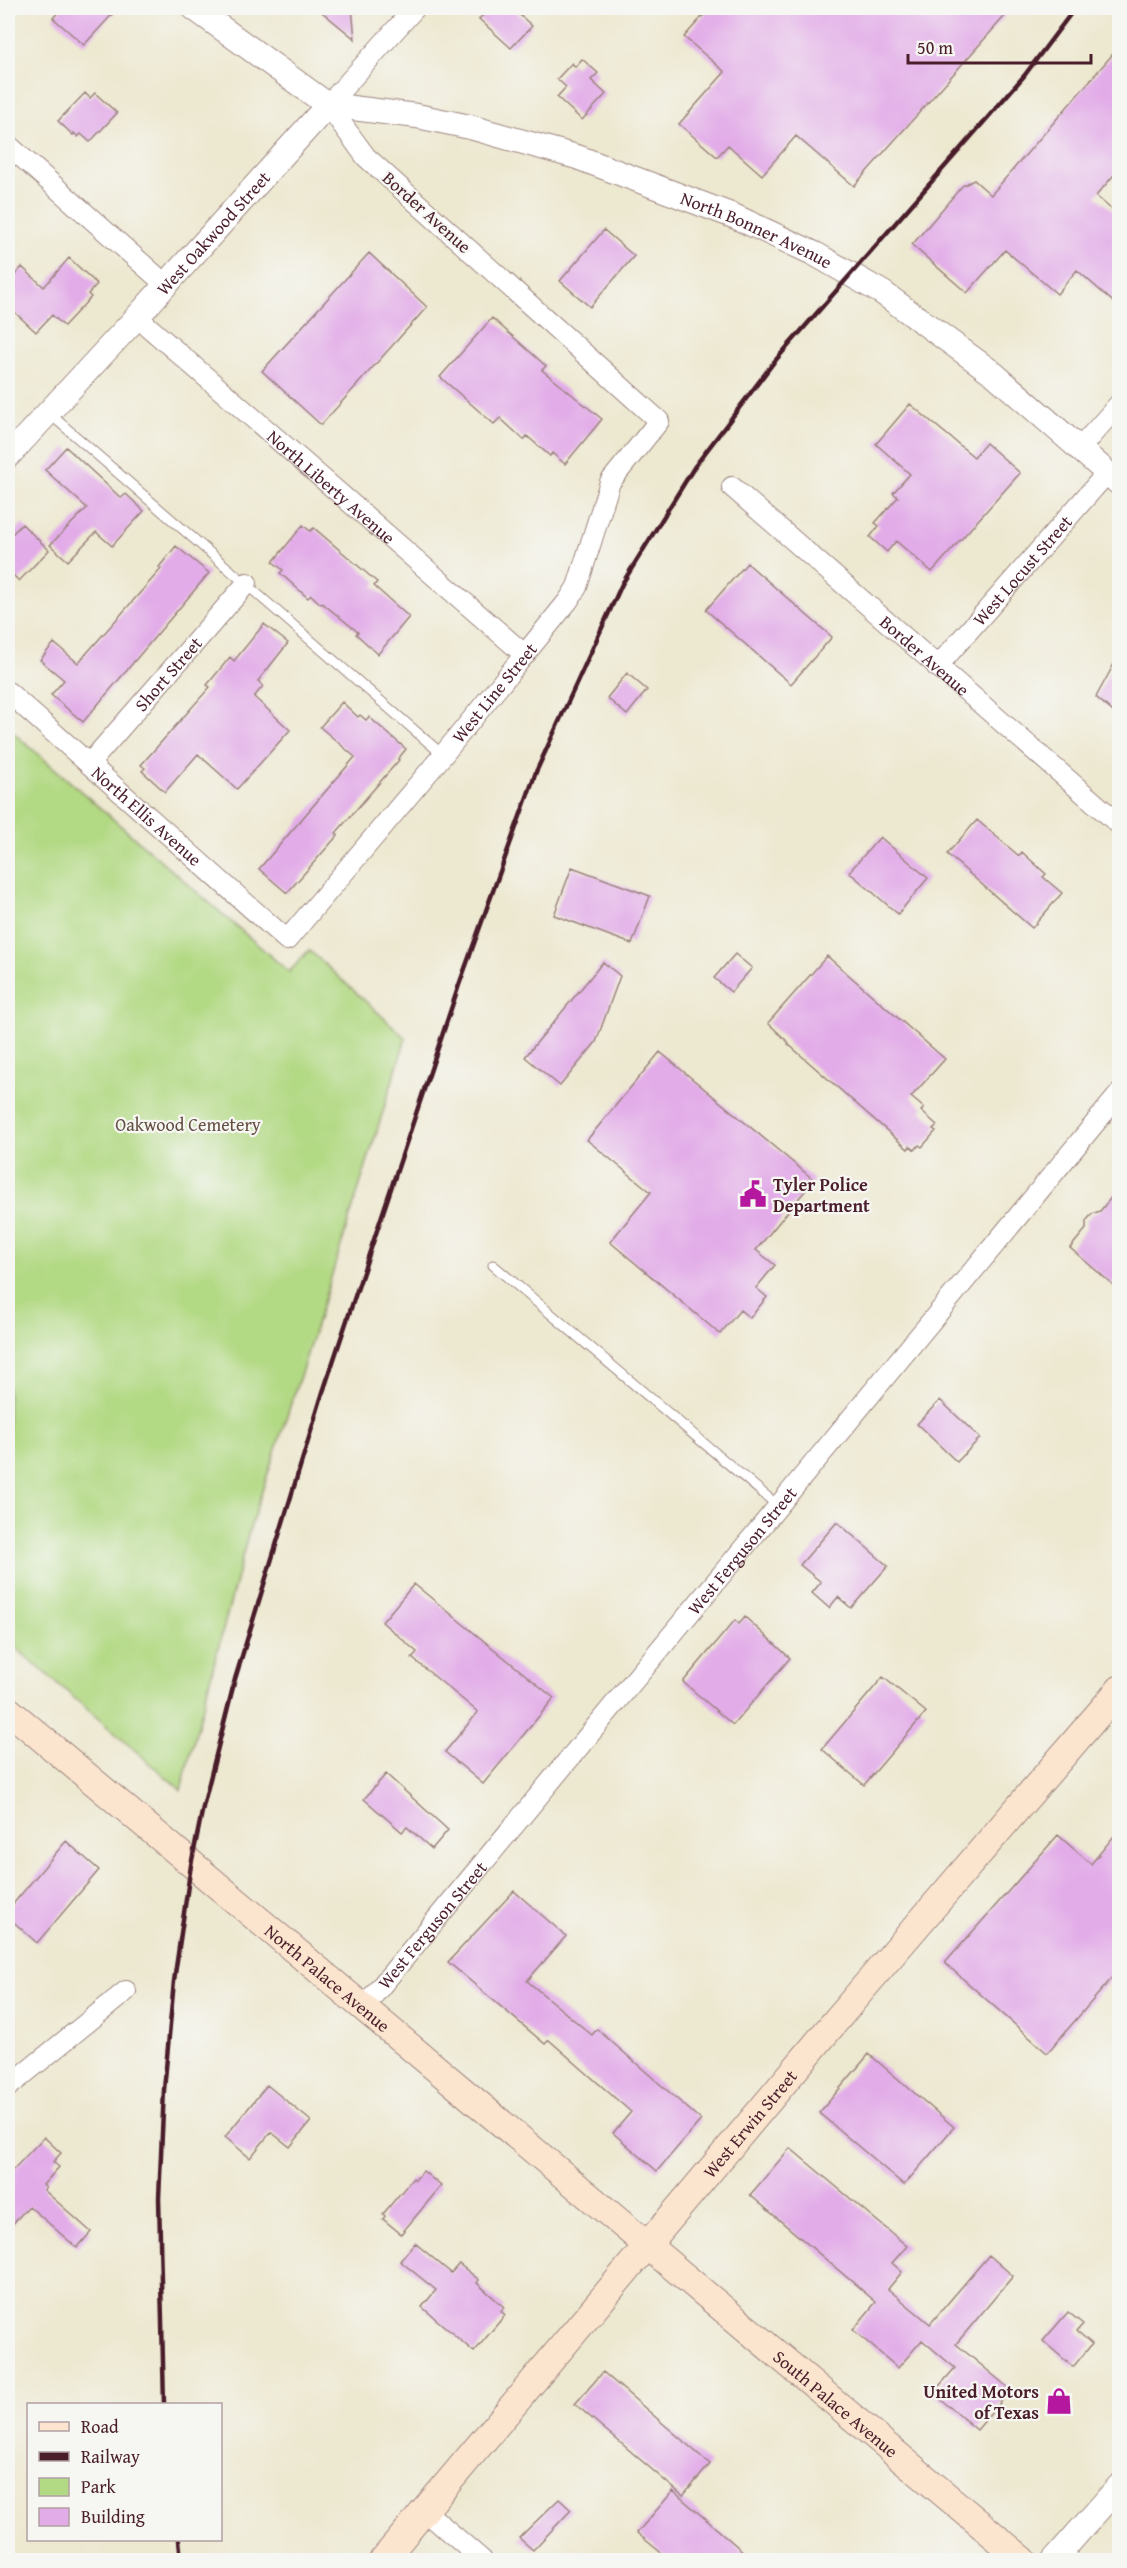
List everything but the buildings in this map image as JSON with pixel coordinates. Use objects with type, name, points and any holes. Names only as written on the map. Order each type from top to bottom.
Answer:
[{"type":"main road","name":"West Erwin Street","points":[[383,2560],[860,1992],[1119,1689]]},
{"type":"main road","name":"North Palace Avenue","points":[[8,1710],[648,2246]]},
{"type":"main road","name":"South Palace Avenue","points":[[648,2246],[1023,2560]]},
{"type":"street","name":"Border Avenue","points":[[194,8],[328,105],[366,157],[659,422]]},
{"type":"street","name":"West Oakwood Street","points":[[8,456],[137,317],[415,8]]},
{"type":"street","name":"North Bonner Avenue","points":[[328,105],[417,116],[470,127],[577,157],[736,217],[815,254],[883,293],[994,374],[1113,478]]},
{"type":"street","points":[[8,145],[165,284]]},
{"type":"street","name":"North Liberty Avenue","points":[[137,317],[525,655]]},
{"type":"street","points":[[1080,448],[1119,403]]},
{"type":"street","name":"West Line Street","points":[[287,940],[525,655],[577,586],[610,482],[659,422]]},
{"type":"street","name":"West Locust Street","points":[[937,667],[1113,478]]},
{"type":"street","name":"Border Avenue","points":[[732,487],[1119,825]]},
{"type":"street","name":"Short Street","points":[[89,764],[247,584]]},
{"type":"street","name":"North Ellis Avenue","points":[[8,692],[287,940]]},
{"type":"street","name":"West Ferguson Street","points":[[363,2008],[515,1827],[777,1505],[1119,1093]]},
{"type":"street","points":[[8,2087],[126,1991]]},
{"type":"street","points":[[1054,2560],[1119,2485]]},
{"type":"street","points":[[425,2511],[482,2560]]},
{"type":"lane","points":[[48,412],[443,755]]},
{"type":"lane","points":[[493,1265],[777,1505]]},
{"type":"green space","name":"Oakwood Cemetery","points":[[8,728],[289,972],[309,950],[406,1038],[249,1531],[181,1790],[8,1641]]},
{"type":"railway","points":[[164,2403],[159,2198],[164,2090],[174,1981],[191,1865],[203,1807],[235,1679],[323,1392],[459,985],[536,772],[622,584],[695,466],[774,362],[1024,76],[1075,8]]},
{"type":"railway","points":[[179,2541],[181,2560]]},
{"type":"place","name":"Tyler Police Department","points":[[753,1194]]},
{"type":"place","name":"United Motors of Texas","points":[[1059,2401]]}]
